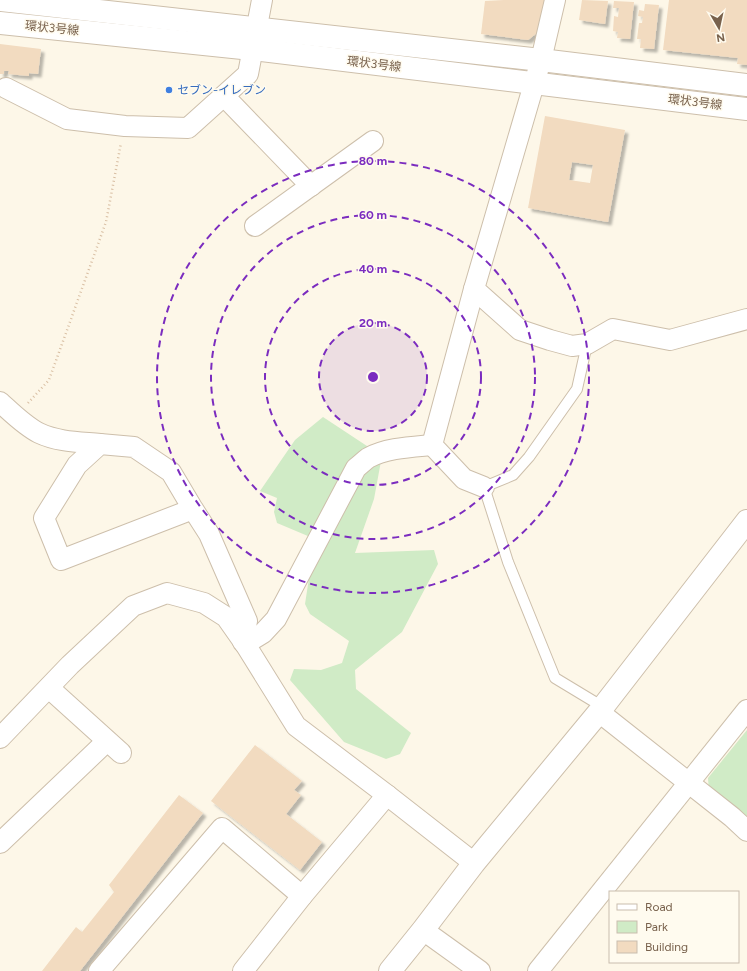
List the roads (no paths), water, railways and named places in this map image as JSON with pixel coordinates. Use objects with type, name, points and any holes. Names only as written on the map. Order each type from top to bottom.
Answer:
[{"type":"street","name":"環状3号線","points":[[7,0],[541,60],[747,85]]},
{"type":"street","points":[[2,91],[67,119],[125,126],[188,128],[248,74],[262,0]]},
{"type":"street","points":[[432,445],[474,289],[535,82],[555,0]]},
{"type":"street","name":"環状3号線","points":[[0,23],[252,49],[535,82],[747,109]]},
{"type":"street","points":[[224,96],[311,186]]},
{"type":"street","points":[[255,226],[373,141]]},
{"type":"street","points":[[474,289],[520,330],[572,346],[588,344],[613,329],[670,340],[747,319]]},
{"type":"street","points":[[0,402],[39,433],[63,440],[134,447],[171,472],[209,534],[247,621],[244,643]]},
{"type":"street","points":[[100,444],[77,465],[44,518],[62,560],[193,509]]},
{"type":"street","points":[[432,445],[464,479],[484,487]]},
{"type":"street","points":[[244,643],[264,633],[276,619],[356,468],[368,458],[390,451],[409,447],[432,445]]},
{"type":"street","points":[[390,971],[474,863],[601,710],[747,521]]},
{"type":"street","points":[[0,738],[70,665],[132,606],[167,593],[204,604],[226,617],[296,726],[474,863]]},
{"type":"street","points":[[0,843],[114,747],[49,688]]},
{"type":"street","points":[[601,710],[747,832]]},
{"type":"street","points":[[538,971],[747,710]]},
{"type":"street","points":[[243,971],[302,896],[387,795]]},
{"type":"street","points":[[99,971],[222,828],[302,896]]},
{"type":"street","points":[[423,930],[480,971]]},
{"type":"lane","points":[[588,344],[577,389],[529,458],[513,475],[484,487],[508,562],[555,678],[601,710]]},
{"type":"place","name":"セブン-イレブン","points":[[169,90]]}]
